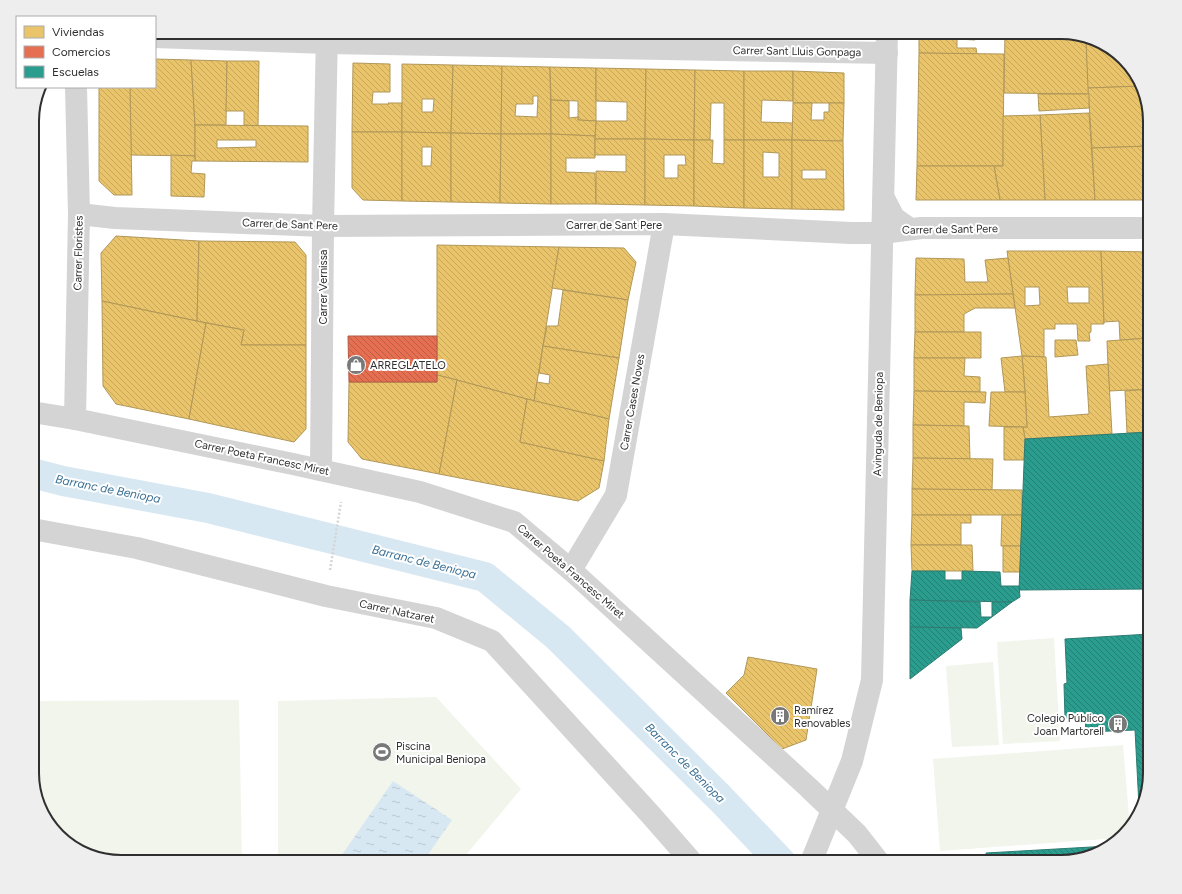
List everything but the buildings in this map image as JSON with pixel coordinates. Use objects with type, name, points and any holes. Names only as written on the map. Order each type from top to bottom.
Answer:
[{"type":"street","name":"Carrer Vernissa","points":[[321,470],[323,226],[327,39]]},
{"type":"street","name":"Carrer Sant Lluis Gonpaga","points":[[551,39],[887,42]]},
{"type":"street","name":"Avinguda de Beniopa","points":[[814,855],[852,761],[872,680],[887,42]]},
{"type":"street","name":"Carrer Floristes","points":[[75,419],[79,214],[76,88]]},
{"type":"street","name":"Carrer de Sant Pere","points":[[79,214],[115,218],[323,226],[664,224],[851,233],[882,233],[913,228],[1143,228]]},
{"type":"street","name":"Carrer Cases Noves","points":[[571,570],[616,495],[664,224]]},
{"type":"street","name":"Carrer Poeta Francesc Miret","points":[[39,413],[75,419],[420,492],[514,522],[571,570],[809,788],[857,834],[874,855]]},
{"type":"street","name":"Carrer Natzaret","points":[[39,530],[137,548],[326,596],[436,618],[492,641],[640,802],[686,855]]},
{"type":"lane","points":[[883,191],[896,216],[913,228]]},
{"type":"path","points":[[326,596],[345,475]]},
{"type":"shaded area","points":[[1054,638],[1060,741],[1003,744],[997,642]]},
{"type":"shaded area","points":[[993,662],[999,745],[952,747],[946,666]]},
{"type":"shaded area","name":"Piscina Municipal Beniopa","points":[[436,697],[521,789],[466,855],[278,855],[278,701]]},
{"type":"shaded area","points":[[239,700],[242,855],[115,855],[94,851],[71,838],[53,819],[43,800],[39,779],[39,701]]},
{"type":"shaded area","points":[[1123,745],[1129,818],[1123,827],[1110,839],[940,851],[933,759]]},
{"type":"water","points":[[393,781],[452,820],[428,855],[342,855]]},
{"type":"waterway","name":"Barranc de Beniopa","points":[[39,475],[63,481],[208,508],[485,577],[558,637],[720,798],[774,855]]},
{"type":"place","name":"ARREGLATELO","points":[[356,365]]},
{"type":"place","name":"Ramírez Renovables","points":[[780,716]]},
{"type":"place","name":"Colegio Público Joan Martorell","points":[[1118,724]]},
{"type":"place","name":"Piscina Municipal Beniopa","points":[[382,752]]}]
